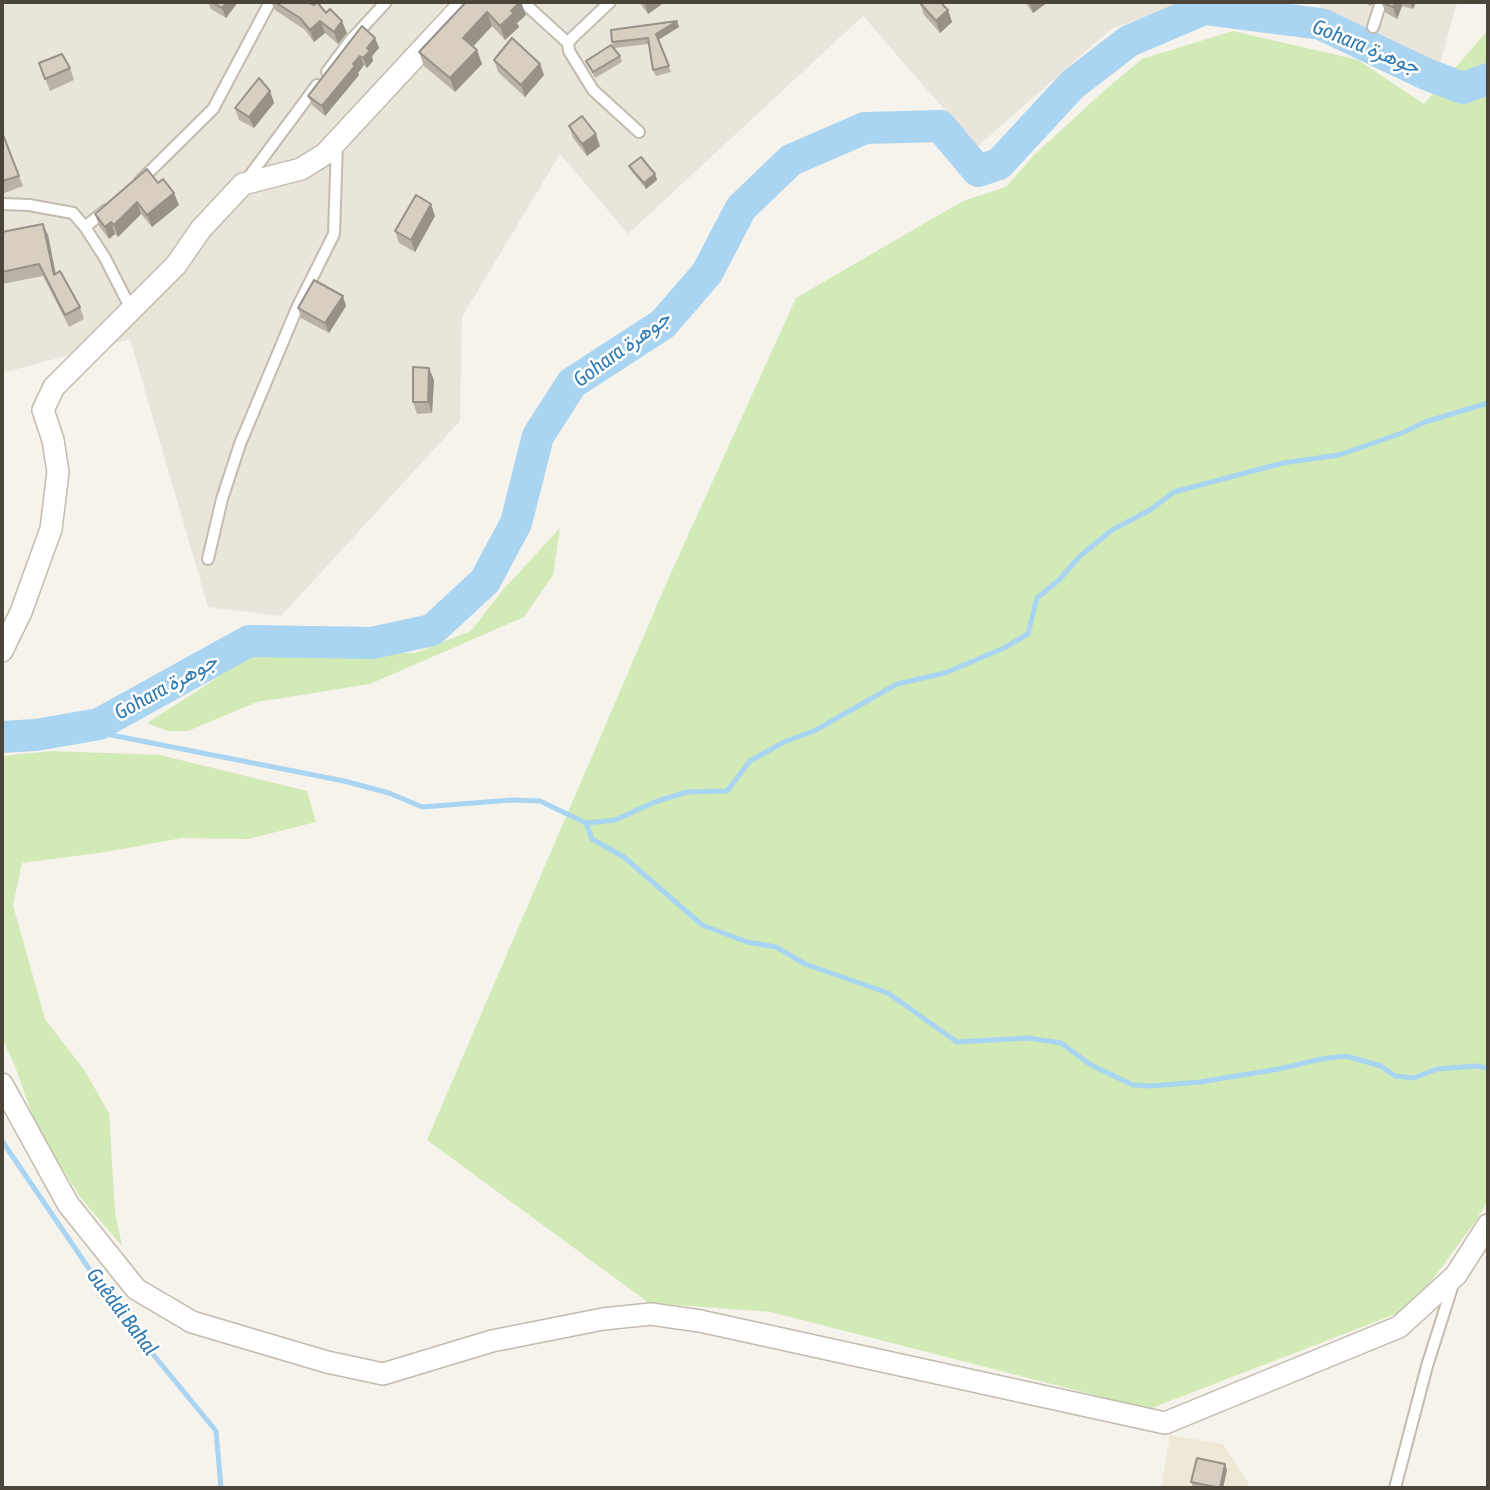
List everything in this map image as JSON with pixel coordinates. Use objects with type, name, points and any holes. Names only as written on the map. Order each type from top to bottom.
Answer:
[{"type":"street","points":[[2,651],[21,612],[51,528],[58,472],[53,440],[43,410],[54,387],[176,265],[201,229],[243,184],[301,169],[325,154],[466,2]]},
{"type":"street","points":[[2,1084],[68,1204],[136,1289],[192,1322],[327,1362],[383,1374],[492,1341],[603,1319],[651,1314],[713,1324],[1165,1423],[1399,1327],[1456,1275],[1488,1226]]},
{"type":"lane","points":[[135,185],[213,109],[270,2]]},
{"type":"lane","points":[[243,184],[350,41],[386,2]]},
{"type":"lane","points":[[523,2],[568,43],[569,51],[593,90],[639,132]]},
{"type":"lane","points":[[568,43],[610,2]]},
{"type":"lane","points":[[1373,27],[1381,2]]},
{"type":"lane","points":[[208,559],[222,499],[240,443],[297,308],[334,234],[337,140]]},
{"type":"lane","points":[[85,228],[115,202]]},
{"type":"lane","points":[[2,204],[29,205],[73,214],[105,258],[132,311]]},
{"type":"lane","points":[[1395,1488],[1427,1366],[1456,1275]]},
{"type":"shaded area","points":[[2,2],[1186,2],[1111,29],[977,147],[863,16],[628,234],[560,154],[462,317],[460,421],[281,616],[208,607],[130,339],[2,373]]},
{"type":"shaded area","points":[[1319,2],[1457,2],[1438,71],[1324,18]]},
{"type":"shaded area","points":[[1170,1435],[1223,1444],[1250,1486],[1260,1488],[1161,1488]]},
{"type":"green space","points":[[1488,30],[1488,1200],[1432,1280],[1401,1312],[1149,1409],[771,1312],[649,1303],[427,1140],[670,575],[796,298],[963,201],[1006,187],[1034,155],[1142,59],[1233,31],[1358,60],[1424,104]]},
{"type":"green space","points":[[560,528],[553,575],[524,617],[370,684],[257,702],[188,731],[168,731],[147,723],[252,652],[415,653],[471,631],[502,591]]},
{"type":"green space","points":[[52,751],[160,755],[307,791],[316,822],[248,839],[182,838],[22,863],[13,905],[45,1019],[85,1071],[109,1113],[115,1212],[122,1246],[80,1197],[36,1126],[2,1038],[2,756]]},
{"type":"building","points":[[212,2],[227,2],[222,8]]},
{"type":"building","points":[[275,2],[308,2],[314,5],[317,2],[326,13],[330,9],[342,21],[334,32],[320,21],[310,30],[300,18]]},
{"type":"building","points":[[466,2],[520,2],[511,11],[514,13],[500,26],[487,12],[463,38],[477,50],[450,78],[419,52]]},
{"type":"building","points":[[940,2],[948,10],[936,21],[920,3]]},
{"type":"building","points":[[1382,2],[1395,2],[1393,7]]},
{"type":"building","points":[[677,21],[656,34],[669,66],[653,70],[648,38],[612,42],[611,30]]},
{"type":"building","points":[[362,26],[375,38],[367,48],[370,51],[363,58],[360,56],[353,64],[355,66],[322,106],[308,96]]},
{"type":"building","points":[[512,38],[540,64],[521,85],[494,60]]},
{"type":"building","points":[[611,45],[620,56],[593,72],[586,61]]},
{"type":"building","points":[[62,54],[70,68],[45,79],[39,63]]},
{"type":"building","points":[[259,78],[270,91],[249,117],[235,108]]},
{"type":"building","points":[[582,116],[596,134],[582,144],[569,126]]},
{"type":"building","points":[[2,132],[19,176],[2,181]]},
{"type":"building","points":[[641,157],[655,174],[644,183],[629,166]]},
{"type":"building","points":[[147,169],[158,183],[163,179],[174,193],[147,215],[137,202],[114,225],[111,222],[105,227],[95,214]]},
{"type":"building","points":[[416,195],[431,204],[411,240],[395,231]]},
{"type":"building","points":[[43,224],[54,275],[60,271],[80,307],[65,315],[39,264],[2,272],[2,232]]},
{"type":"building","points":[[314,280],[343,296],[325,323],[298,308]]},
{"type":"building","points":[[413,367],[429,368],[428,402],[413,402]]},
{"type":"building","points":[[1197,1458],[1225,1464],[1220,1488],[1191,1482]]},
{"type":"waterway","name":"Gohara جوهرة","points":[[2,737],[36,735],[99,724],[249,641],[372,643],[432,630],[485,581],[516,523],[538,436],[572,383],[663,324],[707,273],[741,208],[791,160],[865,128],[940,126],[978,171],[999,164],[1073,84],[1129,41],[1204,9],[1321,24],[1426,74],[1463,88],[1488,79]]},
{"type":"waterway","points":[[76,728],[344,781],[389,793],[422,807],[512,800],[540,801],[586,823],[615,820],[655,802],[687,792],[727,791],[750,761],[784,742],[814,731],[897,684],[945,673],[1004,648],[1028,634],[1037,598],[1059,580],[1080,556],[1112,530],[1150,510],[1174,492],[1283,463],[1339,455],[1425,422],[1488,403]]},
{"type":"waterway","points":[[586,823],[592,839],[624,857],[702,925],[747,942],[776,947],[805,964],[888,993],[957,1042],[1028,1038],[1061,1043],[1091,1065],[1133,1085],[1151,1086],[1200,1082],[1346,1056],[1381,1066],[1395,1076],[1414,1078],[1437,1069],[1476,1066],[1488,1068]]},
{"type":"waterway","name":"Guêddi Bahal","points":[[2,1141],[120,1314],[216,1431],[221,1488]]}]
